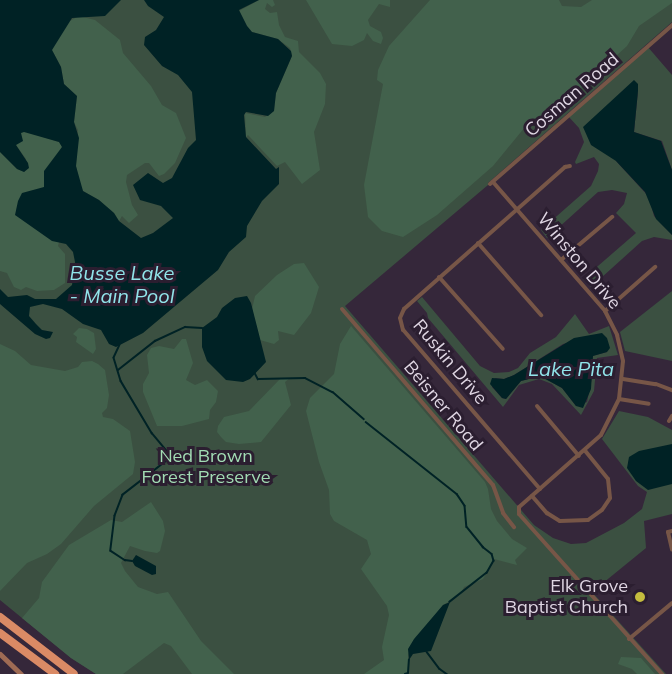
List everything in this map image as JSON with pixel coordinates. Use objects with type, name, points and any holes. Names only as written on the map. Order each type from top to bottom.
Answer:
[{"type":"highway","points":[[0,617],[74,674]]},
{"type":"highway","points":[[0,633],[55,674]]},
{"type":"street","name":"Cosman Road","points":[[491,183],[672,25]]},
{"type":"street","name":"Ruskin Drive","points":[[540,489],[403,330],[400,318],[404,309],[439,277],[565,167],[570,166]]},
{"type":"street","name":"Winston Drive","points":[[491,183],[517,209],[605,311],[613,324],[621,350],[623,379],[619,399],[601,435],[519,507],[519,514],[629,639]]},
{"type":"street","points":[[561,260],[612,217]]},
{"type":"street","points":[[478,243],[541,315]]},
{"type":"street","points":[[605,311],[655,267]]},
{"type":"street","points":[[439,277],[503,349]]},
{"type":"street","name":"Beisner Road","points":[[342,309],[493,485],[503,513],[514,527]]},
{"type":"street","points":[[623,379],[656,384],[672,390]]},
{"type":"street","points":[[619,399],[649,404]]},
{"type":"street","points":[[537,406],[579,456]]},
{"type":"street","points":[[669,421],[672,416]]},
{"type":"street","points":[[532,496],[547,513],[560,521],[577,522],[595,516],[607,504],[610,490],[606,476],[585,451]]},
{"type":"street","points":[[672,531],[668,532],[672,550]]},
{"type":"street","points":[[662,674],[629,639],[672,603]]},
{"type":"street","points":[[0,654],[21,674]]},
{"type":"green space","name":"Ned Brown Forest Preserve","points":[[0,0],[672,0],[672,22],[488,185],[345,306],[534,525],[553,538],[571,544],[586,543],[624,523],[642,509],[647,492],[638,486],[602,439],[619,411],[648,417],[672,430],[672,514],[644,521],[646,548],[592,592],[666,674],[96,674],[71,658],[0,600]]},
{"type":"green space","points":[[647,46],[672,75],[672,170],[662,141],[634,132],[638,91],[616,161],[649,197],[654,216],[672,235],[672,240],[654,237],[642,241],[591,287],[583,279],[636,233],[616,213],[624,204],[627,193],[612,190],[598,192],[547,238],[541,230],[591,186],[598,171],[599,164],[594,157],[576,164],[584,142],[579,128],[568,116]]},
{"type":"green space","points":[[672,291],[672,361],[625,351],[620,332]]},
{"type":"green space","points":[[422,297],[480,366],[494,373],[509,372],[518,368],[530,353],[556,337],[575,314],[589,334],[609,326],[618,355],[597,358],[594,391],[581,415],[552,384],[539,379],[519,385],[503,407],[428,318],[427,313],[417,301]],"holes":[[[594,336],[607,352],[592,356],[592,378],[587,402],[576,406],[562,388],[540,376],[521,381],[506,399],[502,398],[492,387],[495,378],[504,379],[514,375],[563,344]]]},
{"type":"shaded area","points":[[259,0],[273,0],[275,5],[272,7],[267,3],[265,9],[270,13],[277,12],[279,25],[285,37],[298,41],[299,52],[320,73],[326,84],[325,104],[314,132],[320,170],[302,184],[285,162],[277,166],[248,135],[246,137],[245,113],[265,117],[274,111],[276,93],[292,56],[290,48],[278,39],[252,32],[247,26],[239,11]]},
{"type":"shaded area","points":[[306,0],[390,0],[390,7],[379,4],[368,20],[370,26],[381,32],[383,38],[381,44],[373,41],[367,33],[364,40],[352,46],[332,44]]},
{"type":"shaded area","points":[[430,0],[559,0],[562,6],[581,7],[592,0],[672,0],[672,3],[639,26],[627,46],[551,115],[525,127],[493,166],[437,215],[403,237],[382,231],[368,217],[364,185],[383,84],[377,80],[378,70],[389,46]]},
{"type":"shaded area","points":[[79,16],[95,20],[120,40],[123,53],[151,86],[162,105],[176,113],[186,138],[175,163],[164,174],[159,176],[149,163],[145,163],[127,175],[126,182],[132,205],[138,215],[129,223],[122,216],[119,221],[114,213],[99,200],[83,191],[78,178],[76,166],[78,130],[74,122],[77,96],[64,84],[61,67],[52,50],[66,23]]},
{"type":"shaded area","points":[[24,131],[59,142],[62,147],[45,178],[44,187],[17,208],[16,215],[59,242],[58,246],[65,254],[65,283],[54,290],[37,291],[26,287],[21,290],[14,287],[7,273],[0,271],[0,152],[17,169],[25,172],[26,159],[16,145]]},
{"type":"shaded area","points":[[304,263],[319,287],[311,313],[294,335],[278,331],[279,340],[274,344],[260,340],[252,309],[255,296],[277,275],[294,264]]},
{"type":"shaded area","points":[[351,326],[485,482],[491,509],[497,521],[512,539],[527,548],[515,560],[517,565],[494,559],[483,579],[464,587],[460,595],[443,605],[412,644],[406,674],[364,674],[384,660],[382,647],[389,615],[387,606],[361,569],[371,554],[367,540],[334,521],[330,514],[329,490],[306,411],[310,398],[334,374],[340,344]]},
{"type":"shaded area","points":[[79,328],[94,333],[96,349],[93,354],[76,342],[77,337],[73,334]]},
{"type":"shaded area","points":[[182,339],[186,339],[193,363],[186,380],[195,385],[207,380],[218,391],[216,402],[210,410],[209,419],[182,426],[157,426],[143,392],[143,384],[149,373],[147,355],[151,348],[159,346],[174,349]]},
{"type":"shaded area","points":[[0,344],[15,351],[31,365],[65,371],[78,367],[82,362],[92,361],[105,370],[109,395],[107,408],[102,413],[103,417],[113,419],[130,431],[135,462],[133,474],[94,506],[61,544],[47,554],[27,563],[0,591]]},
{"type":"shaded area","points":[[290,378],[285,382],[291,405],[261,442],[239,444],[226,442],[217,432],[224,417],[249,411],[280,379]]},
{"type":"shaded area","points":[[151,502],[163,521],[165,531],[160,551],[157,553],[145,551],[130,546],[121,563],[138,587],[157,594],[168,592],[201,641],[234,674],[192,674],[171,646],[164,643],[123,674],[96,674],[71,658],[22,618],[39,598],[42,582],[69,545],[111,520],[122,522]]},
{"type":"shaded area","points":[[621,657],[641,658],[655,674],[637,674],[632,669],[618,664]]},
{"type":"water","name":"Busse Lake - Main Pool","points":[[0,0],[121,0],[105,16],[72,18],[52,50],[61,67],[64,84],[77,96],[74,122],[79,138],[76,166],[83,191],[99,200],[114,213],[119,221],[141,238],[153,233],[173,218],[161,206],[140,200],[133,185],[148,173],[163,183],[172,178],[188,148],[196,140],[192,92],[178,75],[162,66],[144,45],[145,37],[156,30],[164,17],[148,6],[144,0],[259,0],[239,10],[247,26],[252,32],[278,39],[291,51],[292,56],[276,93],[274,111],[268,116],[246,112],[244,115],[246,137],[276,169],[279,167],[279,184],[262,201],[247,226],[246,237],[229,252],[218,270],[143,333],[116,347],[109,344],[101,330],[83,324],[62,309],[43,304],[30,307],[29,316],[36,324],[42,330],[53,332],[50,338],[46,339],[35,334],[0,304],[0,289],[8,297],[27,295],[35,299],[56,299],[72,285],[75,262],[73,252],[66,244],[52,241],[15,215],[22,193],[44,187],[44,171],[62,147],[59,142],[21,133],[23,141],[16,145],[28,163],[29,168],[24,172],[17,169],[0,152]]},
{"type":"water","points":[[634,80],[638,84],[638,91],[634,132],[661,141],[672,170],[672,235],[656,219],[645,192],[616,161],[591,145],[583,127]]},
{"type":"water","points":[[247,296],[251,303],[266,362],[250,379],[243,382],[226,380],[207,361],[202,347],[202,328],[217,317],[222,308],[235,298]]},
{"type":"water","name":"Lake Pita","points":[[602,333],[607,338],[610,348],[607,352],[593,356],[591,389],[583,408],[576,406],[562,388],[540,376],[521,381],[506,399],[502,398],[490,384],[492,378],[504,379],[514,375],[574,338]]},
{"type":"water","points":[[672,444],[672,484],[648,490],[636,481],[627,468],[629,457],[639,451]]},
{"type":"water","points":[[136,555],[156,566],[156,574],[152,575],[135,566],[132,561]]},
{"type":"water","points":[[450,602],[431,651],[413,654],[409,660],[408,649],[414,639],[443,605]]},
{"type":"waterway","points":[[118,370],[155,341],[185,327],[202,328]]},
{"type":"waterway","points":[[120,345],[114,358],[121,381],[152,433],[172,457],[123,495],[115,516],[111,551],[125,560],[132,561]]},
{"type":"waterway","points":[[255,373],[258,379],[305,378],[333,392],[364,419]]},
{"type":"waterway","points":[[366,422],[457,494],[465,506],[467,527],[483,547],[492,554],[494,561],[487,573],[450,602]]},
{"type":"waterway","points":[[427,652],[440,669],[447,674]]},
{"type":"waterway","points":[[405,674],[408,673],[409,660]]},
{"type":"place","name":"Elk Grove Baptist Church","points":[[640,597]]}]
